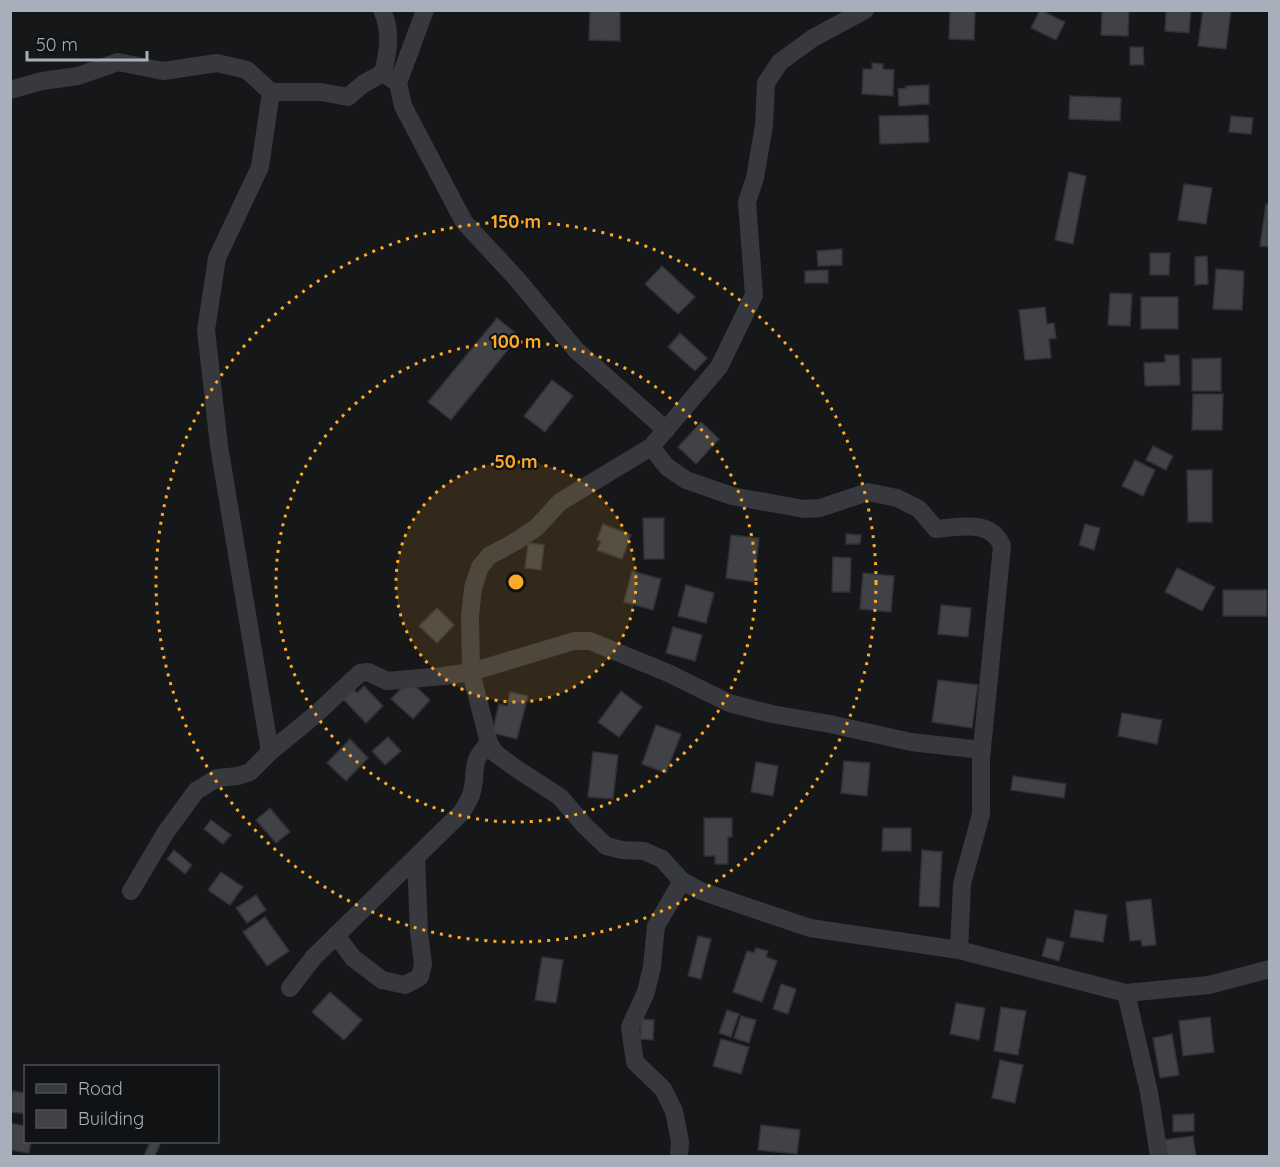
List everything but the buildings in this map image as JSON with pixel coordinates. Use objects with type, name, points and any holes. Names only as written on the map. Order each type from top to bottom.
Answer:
[{"type":"street","points":[[10,90],[42,81],[78,76],[118,62],[163,70],[217,63],[248,70],[271,92],[321,92],[348,97],[363,84],[382,73],[388,52],[388,23],[382,10]]},
{"type":"street","points":[[425,10],[398,83],[403,106],[464,222],[516,278],[576,350],[666,430]]},
{"type":"street","points":[[865,10],[813,38],[780,62],[766,82],[764,125],[755,178],[747,202],[753,294],[719,367],[651,447],[560,502],[537,527],[489,556],[480,567],[473,588],[470,616],[471,672],[489,743],[495,753],[560,797],[606,846],[622,850],[644,851],[662,859],[682,881],[702,891],[810,928],[959,950],[1126,993],[1209,985],[1269,969]]},
{"type":"street","points":[[382,73],[398,83]]},
{"type":"street","points":[[270,752],[219,446],[206,330],[217,258],[260,167],[271,92]]},
{"type":"street","points":[[651,447],[667,467],[686,480],[732,496],[804,509],[820,508],[868,492],[897,498],[919,509],[936,529],[987,528],[998,535],[1002,546],[982,750],[981,814],[962,884],[959,950]]},
{"type":"street","points":[[131,891],[166,832],[196,791],[217,778],[250,772],[360,673],[368,672],[387,681],[471,672],[574,641],[590,641],[668,673],[729,703],[911,742],[982,750]]},
{"type":"street","points":[[290,988],[313,958],[462,812],[471,795],[474,766],[479,753],[489,743]]},
{"type":"street","points":[[336,935],[353,958],[382,980],[405,985],[420,977],[423,964],[419,932],[416,857]]},
{"type":"street","points":[[679,1156],[680,1142],[674,1111],[663,1089],[635,1062],[630,1027],[646,992],[652,967],[656,926],[682,881]]},
{"type":"street","points":[[1126,993],[1149,1092],[1159,1156]]}]
